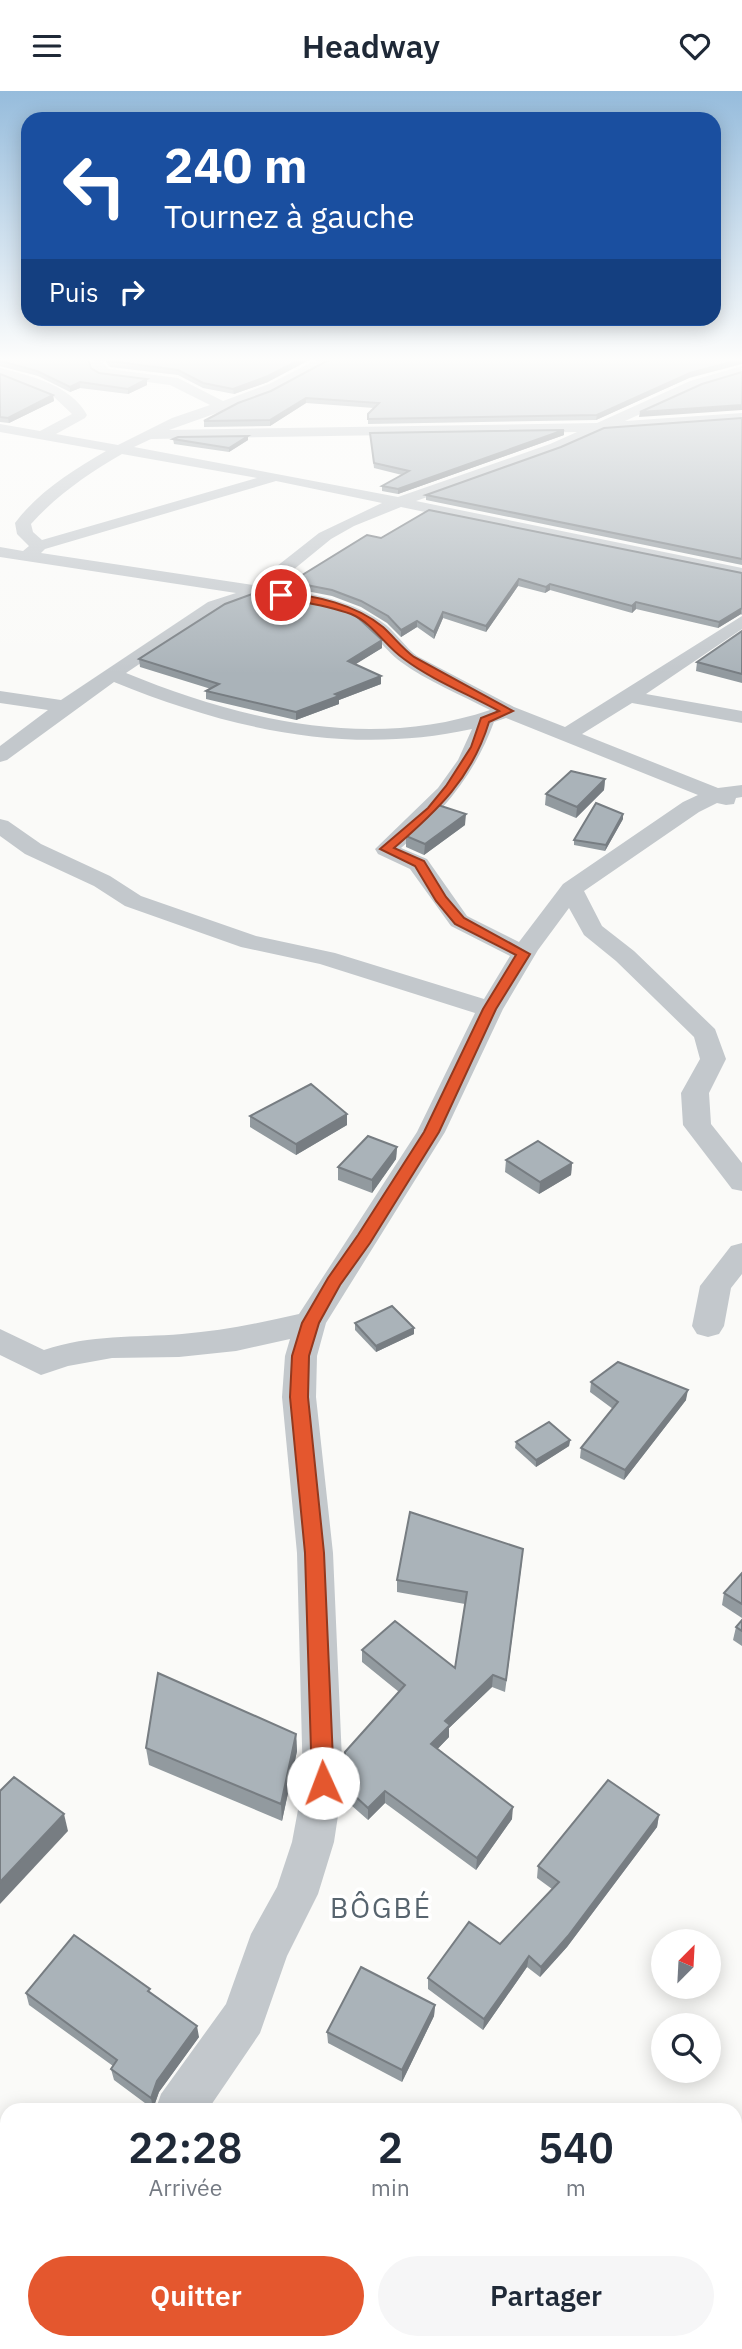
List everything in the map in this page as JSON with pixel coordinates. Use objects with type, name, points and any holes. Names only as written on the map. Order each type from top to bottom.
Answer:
[{"type":"street","points":[[33,551],[23,523],[34,509],[102,462]]},
{"type":"street","points":[[199,462],[742,573]]},
{"type":"street","points":[[0,756],[65,706],[214,606],[256,592],[325,536],[370,512],[512,462]]},
{"type":"street","points":[[33,551],[277,477]]},
{"type":"street","points":[[0,552],[33,551],[256,592],[306,598],[356,613],[381,630],[396,649],[411,660],[507,711],[742,806]]},
{"type":"street","points":[[566,735],[629,697],[742,621]]},
{"type":"street","points":[[111,674],[193,706],[230,716],[335,733],[418,732],[485,720],[507,711]]},
{"type":"street","points":[[0,697],[65,706]]},
{"type":"street","points":[[629,697],[742,717]]},
{"type":"street","points":[[485,720],[476,747],[450,787],[432,810],[386,849],[419,864],[459,921],[524,954]]},
{"type":"street","points":[[183,2103],[244,2017],[267,1949],[296,1894],[313,1842],[323,1783],[315,1553],[299,1397],[301,1356],[310,1323],[431,1132],[490,1009],[524,954],[571,889],[691,807],[716,795],[742,791]]},
{"type":"street","points":[[0,826],[33,849],[102,881],[133,901],[250,942],[326,958],[490,1009]]},
{"type":"street","points":[[571,889],[592,930],[625,956],[706,1035],[713,1059],[695,1093],[697,1125],[742,1182]]},
{"type":"street","points":[[708,1326],[716,1286],[742,1254]]},
{"type":"street","points":[[0,1339],[41,1363],[64,1355],[112,1347],[178,1346],[236,1340],[310,1323]]},
{"type":"building","points":[[473,462],[398,489],[382,486],[409,471],[374,463]]},
{"type":"building","points":[[518,462],[742,462],[742,559],[426,495]]},
{"type":"building","points":[[429,510],[742,573],[742,608],[719,622],[636,602],[632,606],[550,584],[546,587],[519,579],[486,626],[443,612],[434,632],[417,621],[401,630],[388,616],[361,601],[332,590],[291,582],[367,535],[381,538]]},
{"type":"building","points":[[271,593],[337,607],[355,615],[382,640],[348,661],[381,676],[296,712],[206,691],[219,684],[139,659],[225,604],[252,594],[266,597]]},
{"type":"building","points":[[742,631],[742,674],[697,662]]},
{"type":"building","points":[[571,771],[605,779],[577,807],[546,794]]},
{"type":"building","points":[[596,803],[623,814],[606,845],[574,840]]},
{"type":"building","points":[[438,805],[466,814],[425,844],[406,836]]},
{"type":"building","points":[[311,1084],[347,1114],[296,1144],[250,1116]]},
{"type":"building","points":[[368,1136],[397,1147],[372,1180],[338,1167]]},
{"type":"building","points":[[538,1141],[572,1163],[540,1182],[506,1160]]},
{"type":"building","points":[[392,1306],[414,1328],[376,1346],[355,1323]]},
{"type":"building","points":[[618,1362],[688,1390],[625,1470],[581,1448],[618,1402],[591,1382]]},
{"type":"building","points":[[549,1422],[570,1440],[536,1460],[516,1442]]},
{"type":"building","points":[[410,1512],[523,1549],[506,1680],[493,1675],[445,1721],[450,1725],[431,1744],[513,1807],[477,1858],[385,1791],[368,1808],[343,1785],[345,1752],[405,1685],[362,1650],[395,1621],[455,1668],[467,1592],[397,1580]]},
{"type":"building","points":[[742,1573],[742,1604],[724,1593]]},
{"type":"building","points":[[742,1620],[742,1631],[736,1627]]},
{"type":"building","points":[[158,1673],[296,1734],[281,1804],[146,1748]]},
{"type":"building","points":[[14,1777],[64,1814],[0,1882],[0,1791]]},
{"type":"building","points":[[608,1780],[659,1815],[568,1936],[541,1967],[529,1956],[484,2019],[428,1978],[469,1922],[500,1944],[559,1882],[538,1866]]},
{"type":"building","points":[[74,1935],[197,2026],[157,2081],[151,2098],[111,2069],[117,2060],[26,1993]]},
{"type":"building","points":[[361,1967],[435,2005],[402,2070],[327,2032]]},
{"type":"district","name":"BÔGBÉ","points":[[381,1907]]},
{"type":"route","points":[[281,595],[306,598],[356,613],[381,630],[396,649],[411,660],[507,711],[485,720],[476,747],[450,787],[432,810],[386,849],[419,864],[459,921],[524,954],[490,1009],[431,1132],[310,1323],[301,1356],[299,1397],[315,1553],[323,1783]]}]
